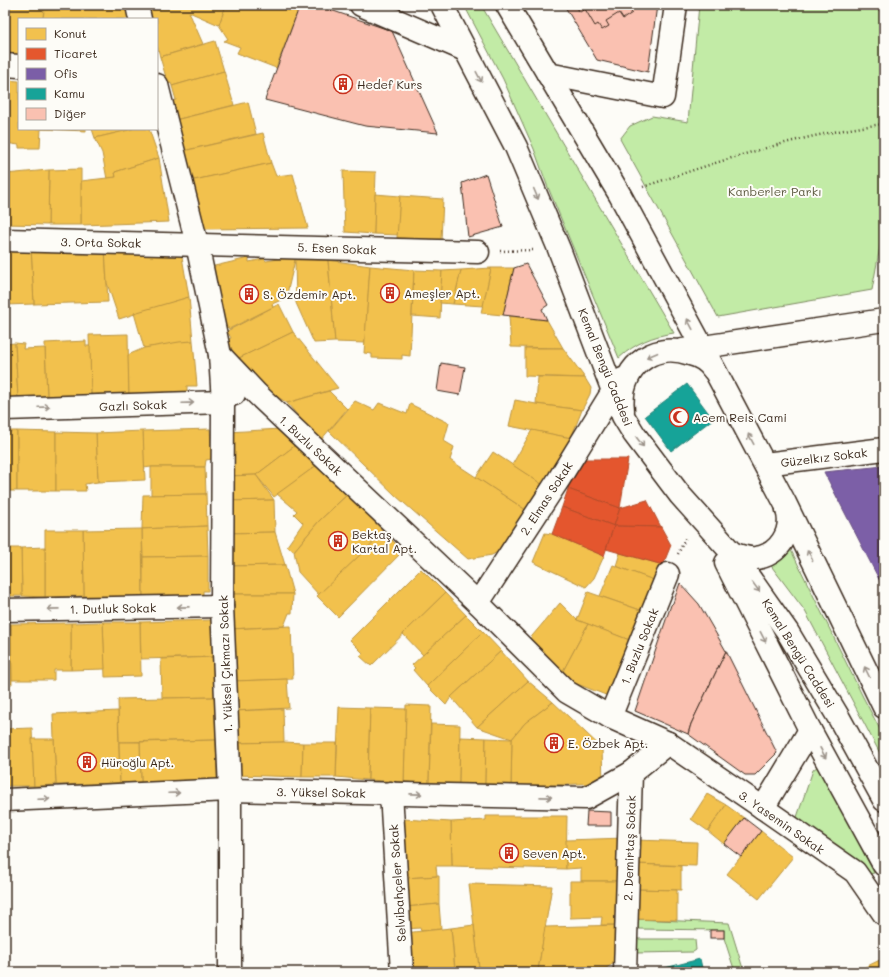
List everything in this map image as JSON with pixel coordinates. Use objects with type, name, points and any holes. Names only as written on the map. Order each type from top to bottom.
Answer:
[{"type":"street","points":[[137,5],[140,18]]},
{"type":"street","points":[[361,5],[465,50]]},
{"type":"street","name":"Kemal Bengü Caddesi","points":[[442,5],[516,147],[559,249],[623,416],[634,434],[702,521],[732,553],[787,631],[839,718],[884,800]]},
{"type":"street","points":[[507,5],[620,195],[720,380],[785,503],[882,701]]},
{"type":"street","points":[[548,74],[663,97],[676,5]]},
{"type":"street","points":[[5,65],[18,66]]},
{"type":"street","points":[[158,89],[198,244],[220,355]]},
{"type":"street","name":"3. Orta Sokak","points":[[5,240],[198,244]]},
{"type":"street","name":"5. Esen Sokak","points":[[198,244],[478,252]]},
{"type":"street","points":[[623,416],[621,398],[625,382],[634,367],[647,356],[663,350],[681,350],[884,320]]},
{"type":"street","points":[[681,350],[697,356],[710,366],[720,380]]},
{"type":"street","name":"1. Buzlu Sokak","points":[[220,355],[257,394],[478,603],[567,692],[610,717],[668,743]]},
{"type":"street","name":"1. Yüksel Çıkmazı Sokak","points":[[220,355],[223,402],[222,606],[230,790],[230,972]]},
{"type":"street","name":"2. Elmas Sokak","points":[[478,603],[559,479],[613,391],[634,367]]},
{"type":"street","name":"Gazlı Sokak","points":[[5,409],[223,402],[230,395],[238,393],[247,391],[257,394]]},
{"type":"street","name":"Güzelkız Sokak","points":[[765,464],[884,449]]},
{"type":"street","points":[[732,553],[743,558],[756,558],[768,555],[778,548],[785,538],[789,526],[785,503]]},
{"type":"street","points":[[702,521],[810,730],[884,865]]},
{"type":"street","name":"1. Buzlu Sokak","points":[[610,717],[668,574]]},
{"type":"street","name":"1. Dutluk Sokak","points":[[5,610],[222,606]]},
{"type":"street","points":[[763,808],[810,730]]},
{"type":"street","points":[[631,773],[668,743]]},
{"type":"street","name":"3. Yasemin Sokak","points":[[668,743],[855,872],[884,914]]},
{"type":"street","name":"3. Yüksel Sokak","points":[[5,800],[230,790],[586,798],[631,773]]},
{"type":"street","name":"2. Demirtaş Sokak","points":[[625,972],[631,773]]},
{"type":"street","name":"Selvibahçeler Sokak","points":[[391,793],[402,972]]},
{"type":"path","points":[[620,195],[713,163],[784,142],[865,126],[884,124]]},
{"type":"path","points":[[478,252],[559,249]]},
{"type":"path","points":[[668,574],[702,521]]},
{"type":"green space","points":[[464,5],[481,5],[674,333],[659,336],[638,344],[619,358],[547,185],[534,149],[503,79]]},
{"type":"green space","name":"Kanberler Parkı","points":[[699,5],[884,5],[884,225],[872,290],[718,317],[620,139],[630,126],[652,116],[688,122]]},
{"type":"green space","points":[[789,546],[884,737],[884,761],[805,611],[766,559]]},
{"type":"green space","points":[[818,766],[821,768],[874,873],[869,874],[795,823],[813,770]]},
{"type":"green space","points":[[633,919],[729,923],[744,972],[735,972],[724,938],[724,930],[637,929]]},
{"type":"green space","points":[[636,939],[694,939],[696,950],[693,952],[636,953]]},
{"type":"building: Konut","points":[[5,5],[44,5],[43,18],[18,18],[18,55],[5,54]]},
{"type":"building: Konut","points":[[68,5],[127,5],[130,18],[43,18],[44,10],[69,7]]},
{"type":"building: Konut","points":[[147,5],[226,5],[219,25],[189,12],[203,44],[160,57],[158,49],[158,18],[151,18]]},
{"type":"building: Konut","points":[[226,5],[300,5],[276,68],[237,53],[240,47],[224,41],[228,39],[219,25]]},
{"type":"building: Konut","points":[[299,31],[371,55],[370,68],[376,87],[385,90],[380,104],[388,107],[384,119],[281,86]]},
{"type":"building: Konut","points":[[215,41],[224,71],[172,86],[171,83],[168,84],[160,57]]},
{"type":"building: Konut","points":[[224,71],[234,105],[175,120],[171,102],[176,100],[172,86]]},
{"type":"building: Konut","points":[[5,80],[18,81],[18,130],[41,130],[40,148],[19,148],[19,145],[5,143]]},
{"type":"building: Konut","points":[[248,102],[256,134],[183,151],[175,120]]},
{"type":"building: Konut","points":[[64,130],[86,130],[86,131]]},
{"type":"building: Konut","points":[[92,130],[129,130],[95,138]]},
{"type":"building: Konut","points":[[129,130],[149,130],[159,158],[115,172],[116,177],[107,179],[102,153],[95,138]]},
{"type":"building: Konut","points":[[263,133],[271,163],[190,181],[183,151]]},
{"type":"building: Konut","points":[[159,158],[169,222],[81,225],[81,181],[116,177],[115,172]]},
{"type":"building: Konut","points":[[271,163],[276,176],[293,174],[308,228],[201,229],[190,181]]},
{"type":"building: Konut","points":[[81,169],[81,225],[48,225],[49,170]]},
{"type":"building: Konut","points":[[49,170],[48,225],[5,224],[5,174]]},
{"type":"building: Konut","points":[[343,171],[376,172],[374,234],[345,232]]},
{"type":"building: Konut","points":[[375,194],[400,196],[398,235],[374,234]]},
{"type":"building: Konut","points":[[400,196],[443,199],[441,240],[397,238]]},
{"type":"building: Konut","points":[[31,247],[105,248],[108,302],[34,304]]},
{"type":"building: Konut","points":[[31,247],[34,304],[5,305],[5,248]]},
{"type":"building: Konut","points":[[105,248],[181,251],[189,297],[119,319],[107,283]]},
{"type":"building: Konut","name":"S. Özdemir Apt.","points":[[292,257],[295,260],[286,298],[272,304],[273,307],[229,329],[228,327],[223,330],[206,268],[249,258],[249,262],[264,259],[266,261]]},
{"type":"building: Konut","points":[[295,260],[328,260],[335,342],[314,343],[296,303]]},
{"type":"building: Konut","points":[[328,260],[370,266],[365,343],[335,342]]},
{"type":"building: Konut","name":"Ameşler Apt.","points":[[370,266],[414,270],[410,356],[402,355],[402,359],[372,358],[372,354],[364,353]]},
{"type":"building: Konut","points":[[491,268],[514,268],[503,315],[481,313]]},
{"type":"building: Konut","points":[[491,268],[483,306],[453,304],[461,270]]},
{"type":"building: Konut","points":[[414,270],[442,271],[440,318],[412,316]]},
{"type":"building: Konut","points":[[461,270],[453,304],[440,303],[442,271]]},
{"type":"building: Konut","points":[[189,297],[193,341],[144,348],[134,313]]},
{"type":"building: Konut","points":[[279,304],[293,332],[237,359],[227,340],[231,338],[227,331]]},
{"type":"building: Konut","points":[[509,316],[547,320],[563,348],[511,347]]},
{"type":"building: Konut","points":[[293,332],[338,388],[287,403],[245,375],[237,359]]},
{"type":"building: Konut","points":[[128,334],[129,395],[91,397],[89,335]]},
{"type":"building: Konut","points":[[86,341],[86,346],[90,346],[91,397],[47,397],[45,343]]},
{"type":"building: Konut","points":[[193,341],[197,386],[187,386],[187,393],[129,395],[128,355],[144,348]]},
{"type":"building: Konut","points":[[15,343],[18,398],[5,398],[5,344]]},
{"type":"building: Konut","points":[[15,343],[24,344],[23,349],[45,348],[47,397],[18,398]]},
{"type":"building: Konut","points":[[525,348],[563,348],[585,378],[525,376]]},
{"type":"building: Konut","points":[[538,377],[585,378],[591,388],[590,394],[582,410],[536,404]]},
{"type":"building: Konut","points":[[329,391],[347,409],[320,441],[287,403]]},
{"type":"building: Konut","points":[[515,400],[582,410],[571,438],[509,426]]},
{"type":"building: Konut","points":[[355,401],[374,410],[379,403],[407,414],[410,404],[449,423],[444,441],[454,447],[450,460],[526,510],[508,546],[492,555],[468,559],[396,496],[329,431]]},
{"type":"building: Konut","points":[[210,429],[212,459],[206,460],[205,467],[144,468],[143,431]]},
{"type":"building: Konut","points":[[281,429],[297,444],[256,475],[227,476],[228,432]]},
{"type":"building: Konut","points":[[532,430],[571,438],[543,485],[512,465]]},
{"type":"building: Konut","points":[[5,431],[17,431],[17,491],[7,491],[7,483],[5,483]]},
{"type":"building: Konut","points":[[17,431],[56,432],[56,491],[17,491]]},
{"type":"building: Konut","points":[[143,431],[145,480],[98,482],[96,433]]},
{"type":"building: Konut","points":[[56,432],[96,433],[98,482],[85,484],[86,491],[56,491]]},
{"type":"building: Konut","points":[[297,444],[317,465],[274,497],[256,475]]},
{"type":"building: Konut","points":[[493,452],[543,485],[526,510],[476,477]]},
{"type":"building: Konut","points":[[317,465],[348,494],[319,521],[294,551],[287,546],[303,523],[294,514],[297,511],[277,494]]},
{"type":"building: Konut","points":[[151,467],[205,467],[206,494],[151,495]]},
{"type":"building: Konut","points":[[256,475],[274,500],[227,501],[227,476]]},
{"type":"building: Konut","points":[[884,476],[884,568],[842,482],[848,479],[851,484],[864,478],[867,484]]},
{"type":"building: Konut","points":[[206,494],[207,526],[142,529],[143,495]]},
{"type":"building: Konut","name":"Bektaş Kartal Apt.","points":[[348,494],[384,532],[319,595],[298,572],[294,551],[319,521]]},
{"type":"building: Konut","points":[[274,500],[275,532],[228,533],[227,501]]},
{"type":"building: Konut","points":[[207,526],[208,556],[143,557],[142,529]]},
{"type":"building: Konut","points":[[142,529],[143,597],[84,596],[83,530]]},
{"type":"building: Konut","points":[[45,530],[83,530],[84,596],[45,597]]},
{"type":"building: Konut","points":[[275,532],[285,565],[228,566],[228,533]]},
{"type":"building: Konut","points":[[384,532],[403,551],[338,617],[317,596]]},
{"type":"building: Konut","points":[[545,533],[552,534],[604,556],[594,578],[586,587],[533,562]]},
{"type":"building: Konut","points":[[45,547],[45,597],[22,596],[21,548]]},
{"type":"building: Konut","points":[[5,548],[21,548],[22,596],[5,596]]},
{"type":"building: Konut","points":[[620,553],[663,565],[658,582],[616,566]]},
{"type":"building: Konut","points":[[208,556],[208,591],[203,591],[203,596],[143,597],[143,557]]},
{"type":"building: Konut","points":[[285,565],[293,594],[229,594],[228,566]]},
{"type":"building: Konut","points":[[613,565],[659,582],[646,612],[600,596]]},
{"type":"building: Konut","points":[[421,569],[445,593],[371,666],[360,656],[363,653],[350,640]]},
{"type":"building: Konut","points":[[588,592],[646,612],[632,641],[577,620]]},
{"type":"building: Konut","points":[[445,593],[466,615],[423,655],[403,634]]},
{"type":"building: Konut","points":[[229,594],[293,594],[292,613],[289,613],[284,626],[231,629]]},
{"type":"building: Konut","points":[[560,603],[577,620],[588,624],[562,673],[527,642]]},
{"type":"building: Konut","points":[[466,615],[483,632],[427,686],[413,670],[415,668],[412,665]]},
{"type":"building: Konut","points":[[214,620],[215,657],[141,659],[140,622]]},
{"type":"building: Konut","points":[[103,622],[140,622],[141,676],[105,677]]},
{"type":"building: Konut","points":[[103,622],[105,669],[71,670],[71,623]]},
{"type":"building: Konut","points":[[71,623],[71,670],[54,670],[54,680],[12,680],[11,624]]},
{"type":"building: Konut","points":[[5,624],[11,624],[12,684],[5,684]]},
{"type":"building: Konut","points":[[588,624],[632,641],[611,697],[572,682],[562,673]]},
{"type":"building: Konut","points":[[291,626],[293,679],[234,681],[231,629]]},
{"type":"building: Konut","points":[[668,627],[690,635],[688,642],[695,645],[694,649],[702,653],[696,666],[699,668],[692,684],[689,683],[688,687],[690,689],[686,703],[683,702],[681,707],[672,704],[665,706],[645,698],[647,693],[644,692],[649,674],[659,676],[662,666],[659,665],[666,648],[661,645]]},
{"type":"building: Konut","points":[[483,632],[501,651],[451,697],[446,705],[427,686]]},
{"type":"building: Konut","points":[[501,651],[528,681],[477,727],[451,697]]},
{"type":"building: Konut","points":[[215,657],[215,697],[162,698],[161,659]]},
{"type":"building: Konut","points":[[723,670],[760,740],[744,758],[701,736],[691,728]]},
{"type":"building: Konut","points":[[287,679],[289,708],[234,711],[234,681]]},
{"type":"building: Konut","points":[[528,681],[553,702],[525,723],[512,739],[477,727]]},
{"type":"building: Konut","points":[[215,697],[216,740],[119,742],[118,699]]},
{"type":"building: Konut","name":"E. Özbek Apt.","points":[[553,702],[602,748],[603,783],[511,785],[512,739],[525,723]]},
{"type":"building: Konut","points":[[406,705],[431,706],[429,783],[404,782]]},
{"type":"building: Konut","points":[[339,707],[370,708],[368,780],[336,777]]},
{"type":"building: Konut","points":[[370,708],[406,709],[404,782],[368,780]]},
{"type":"building: Konut","points":[[283,709],[284,742],[235,743],[234,711]]},
{"type":"building: Konut","name":"Hüroğlu Apt.","points":[[118,711],[120,783],[56,785],[53,714]]},
{"type":"building: Konut","points":[[431,724],[460,725],[459,784],[429,783]]},
{"type":"building: Konut","points":[[32,728],[34,786],[5,786],[5,729]]},
{"type":"building: Konut","points":[[460,737],[486,738],[485,785],[459,784]]},
{"type":"building: Konut","points":[[486,738],[512,739],[511,785],[485,785]]},
{"type":"building: Konut","points":[[32,739],[54,739],[56,785],[34,786]]},
{"type":"building: Konut","points":[[216,740],[217,780],[141,782],[140,742]]},
{"type":"building: Konut","points":[[119,742],[140,742],[141,782],[120,783]]},
{"type":"building: Konut","points":[[235,743],[303,743],[302,777],[235,775]]},
{"type":"building: Konut","points":[[303,743],[337,743],[336,777],[302,777]]},
{"type":"building: Konut","points":[[707,794],[726,805],[708,831],[691,819]]},
{"type":"building: Konut","points":[[726,805],[744,818],[724,844],[708,831]]},
{"type":"building: Konut","name":"Seven Apt.","points":[[486,816],[567,816],[566,869],[452,866],[451,822],[486,820]]},
{"type":"building: Konut","points":[[403,819],[451,822],[452,866],[436,866],[437,876],[405,878]]},
{"type":"building: Konut","points":[[761,831],[793,857],[759,899],[727,874]]},
{"type":"building: Konut","points":[[625,838],[623,881],[581,881],[581,868],[566,869],[566,840]]},
{"type":"building: Konut","points":[[635,840],[697,842],[696,866],[634,864]]},
{"type":"building: Konut","points":[[634,864],[681,866],[681,890],[634,889]]},
{"type":"building: Konut","points":[[439,876],[439,904],[405,907],[405,878]]},
{"type":"building: Konut","points":[[570,881],[623,881],[623,925],[601,925],[602,917],[570,918]]},
{"type":"building: Konut","points":[[469,884],[552,886],[538,971],[479,968]]},
{"type":"building: Konut","points":[[634,889],[677,890],[677,920],[633,919]]},
{"type":"building: Konut","points":[[439,904],[441,929],[421,931],[420,928],[406,929],[405,907]]},
{"type":"building: Konut","points":[[474,925],[479,968],[455,968],[451,928]]},
{"type":"building: Konut","points":[[623,925],[622,958],[600,972],[538,971],[545,927]]},
{"type":"building: Konut","points":[[451,928],[455,972],[408,972],[404,933]]},
{"type":"building: Konut","points":[[882,959],[884,964],[884,972],[855,972]]},
{"type":"building: Ticaret","points":[[577,459],[628,459],[620,508],[568,489]]},
{"type":"building: Ticaret","points":[[568,489],[620,508],[614,526],[562,507]]},
{"type":"building: Ticaret","points":[[647,500],[661,527],[614,526],[620,508]]},
{"type":"building: Ticaret","points":[[562,507],[614,526],[604,556],[552,534]]},
{"type":"building: Ticaret","points":[[614,526],[661,527],[671,545],[663,565],[606,549]]},
{"type":"building: Ofis","points":[[884,466],[884,589],[824,472]]},
{"type":"building: Kamu","name":"Acem Reis Cami","points":[[687,384],[713,419],[671,451],[645,416]]},
{"type":"building: Kamu","points":[[700,959],[703,972],[649,972]]},
{"type":"building: Diğer","name":"Hedef Kurs","points":[[300,5],[316,5],[392,31],[438,133],[365,126],[265,100]]},
{"type":"building: Diğer","points":[[564,5],[657,5],[648,72],[597,60]]},
{"type":"building: Diğer","points":[[575,5],[626,5],[632,13],[623,19],[619,13],[606,21],[609,26],[602,30],[598,24],[595,26],[585,9],[580,12]]},
{"type":"building: Diğer","points":[[486,174],[503,227],[468,237],[462,183]]},
{"type":"building: Diğer","points":[[526,264],[548,305],[542,309],[547,320],[503,315],[514,268]]},
{"type":"building: Diğer","points":[[441,363],[465,367],[460,395],[437,391]]},
{"type":"building: Diğer","points":[[680,583],[699,604],[726,651],[691,724],[688,734],[635,711]]},
{"type":"building: Diğer","points":[[726,651],[777,753],[755,775],[745,775],[688,734],[691,724]]},
{"type":"building: Diğer","points":[[587,811],[611,812],[611,826],[586,826]]},
{"type":"building: Diğer","points":[[744,818],[761,831],[741,857],[724,844]]},
{"type":"building: Diğer","points":[[710,930],[724,930],[724,938],[710,938]]},
{"type":"place","name":"Hedef Kurs","points":[[343,84]]},
{"type":"place","name":"Ameşler Apt.","points":[[390,293]]},
{"type":"place","name":"S. Özdemir Apt.","points":[[249,294]]},
{"type":"place","name":"Acem Reis Cami","points":[[679,417]]},
{"type":"place","name":"Bektaş Kartal Apt.","points":[[338,541]]},
{"type":"place","name":"E. Özbek Apt.","points":[[554,743]]},
{"type":"place","name":"Hüroğlu Apt.","points":[[87,762]]},
{"type":"place","name":"Seven Apt.","points":[[509,853]]}]
